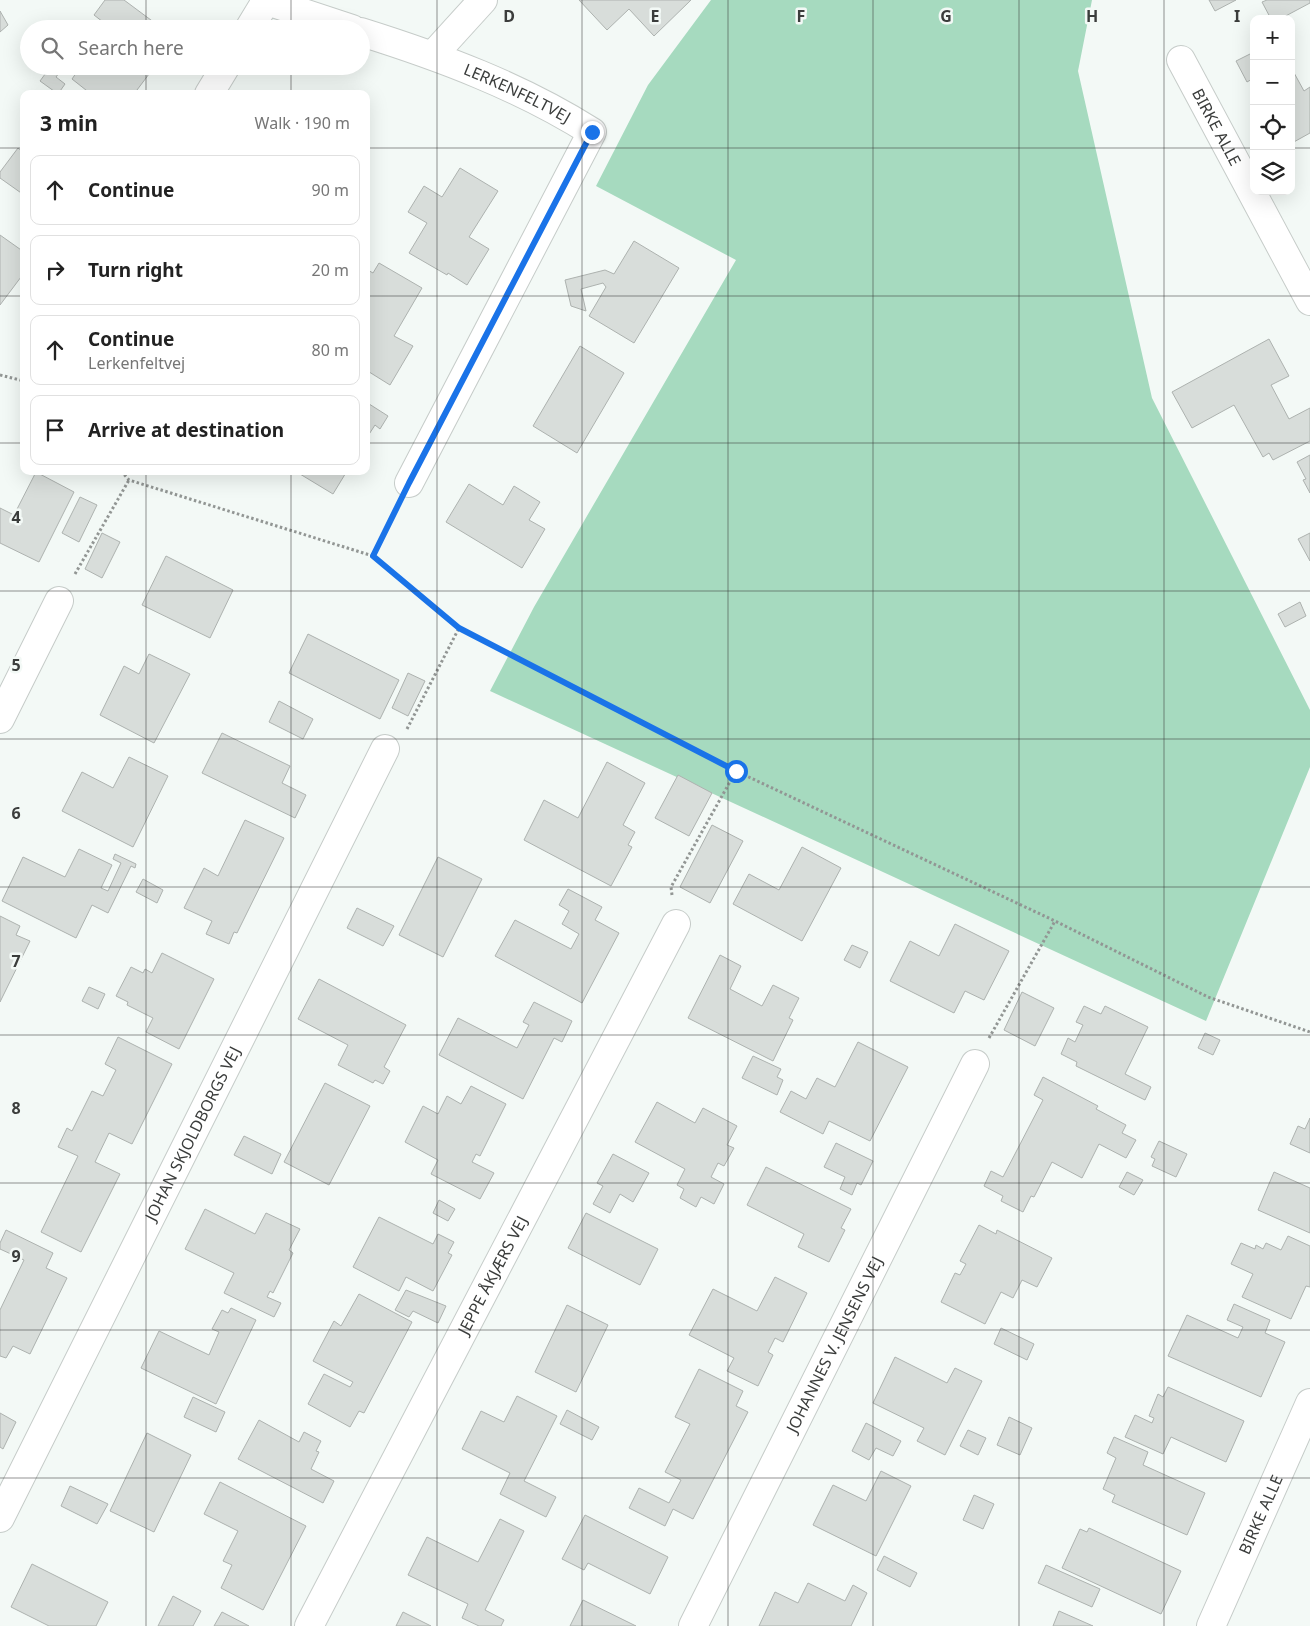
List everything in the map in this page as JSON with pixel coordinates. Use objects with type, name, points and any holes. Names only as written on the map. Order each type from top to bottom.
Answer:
[{"type":"street","points":[[433,55],[483,0]]},
{"type":"street","points":[[254,20],[265,1],[324,20]]},
{"type":"street","name":"LERKENFELTVEJ","points":[[370,35],[433,55],[554,108],[592,132],[409,483]]},
{"type":"street","name":"BIRKE ALLE","points":[[1181,60],[1310,301]]},
{"type":"street","points":[[211,90],[221,75]]},
{"type":"street","points":[[0,719],[59,601]]},
{"type":"street","name":"JOHAN SKJOLDBORGS VEJ","points":[[0,1518],[384,749]]},
{"type":"street","name":"JEPPE ÅKJÆRS VEJ","points":[[309,1626],[676,924]]},
{"type":"street","name":"JOHANNES V. JENSENS VEJ","points":[[693,1626],[975,1064]]},
{"type":"street","name":"BIRKE ALLE","points":[[1211,1626],[1310,1403]]},
{"type":"path","points":[[0,375],[20,380]]},
{"type":"path","points":[[124,475],[129,480],[373,556],[459,628],[736,771],[1054,921],[1208,997],[1310,1032]]},
{"type":"path","points":[[59,601],[129,480]]},
{"type":"path","points":[[373,556],[409,483]]},
{"type":"path","points":[[384,749],[400,742],[459,628]]},
{"type":"path","points":[[676,924],[671,887],[736,771]]},
{"type":"path","points":[[975,1064],[1054,921]]},
{"type":"green space","points":[[711,0],[1092,0],[1078,71],[1152,398],[1310,710],[1310,767],[1206,1021],[490,691],[534,607],[736,260],[596,186],[648,85]]},
{"type":"building","points":[[105,0],[124,0],[151,20],[100,20],[94,15]]},
{"type":"building","points":[[579,0],[691,0],[654,36],[629,9],[607,30]]},
{"type":"building","points":[[1209,0],[1236,0],[1215,11]]},
{"type":"building","points":[[1267,0],[1310,0],[1310,3],[1288,15],[1269,15],[1262,2]]},
{"type":"building","points":[[0,11],[8,25],[0,32]]},
{"type":"building","points":[[1250,54],[1250,80],[1247,82],[1236,61]]},
{"type":"building","points":[[44,75],[58,75],[56,77],[65,84],[61,90],[52,90],[40,81]]},
{"type":"building","points":[[75,75],[148,75],[137,90],[86,90],[72,79]]},
{"type":"building","points":[[1295,75],[1304,91],[1310,87],[1310,133],[1295,141]]},
{"type":"building","points":[[18,148],[20,150],[20,192],[0,178],[0,172]]},
{"type":"building","points":[[460,168],[498,191],[469,237],[489,249],[467,285],[409,253],[427,223],[408,212],[424,186],[442,197]]},
{"type":"building","points":[[0,235],[20,249],[20,278],[0,305]]},
{"type":"building","points":[[634,241],[679,268],[634,343],[589,316],[606,287],[603,283],[581,289],[586,311],[571,306],[565,280],[605,270],[614,274]]},
{"type":"building","points":[[379,263],[422,288],[394,336],[413,346],[390,385],[370,372],[370,271],[373,273]]},
{"type":"building","points":[[1269,339],[1289,376],[1271,385],[1289,419],[1310,408],[1310,441],[1273,460],[1269,453],[1263,457],[1234,405],[1192,428],[1172,392]]},
{"type":"building","points":[[580,346],[624,373],[577,453],[533,426]]},
{"type":"building","points":[[370,405],[388,416],[380,429],[375,425],[370,433]]},
{"type":"building","points":[[1310,455],[1310,493],[1303,480],[1306,479],[1297,462]]},
{"type":"building","points":[[34,475],[42,475],[74,492],[39,562],[0,543],[0,508],[14,515]]},
{"type":"building","points":[[302,475],[345,475],[333,494]]},
{"type":"building","points":[[469,484],[503,505],[514,486],[540,502],[529,520],[545,529],[522,568],[446,522]]},
{"type":"building","points":[[80,497],[97,505],[79,542],[62,533]]},
{"type":"building","points":[[102,533],[120,542],[102,578],[85,569]]},
{"type":"building","points":[[1310,533],[1310,561],[1298,539]]},
{"type":"building","points":[[166,556],[233,590],[210,638],[142,605]]},
{"type":"building","points":[[1300,602],[1306,616],[1285,627],[1278,614]]},
{"type":"building","points":[[308,634],[399,680],[380,719],[289,673]]},
{"type":"building","points":[[149,654],[190,674],[154,743],[100,715],[124,666],[139,674]]},
{"type":"building","points":[[408,673],[425,681],[408,716],[392,708]]},
{"type":"building","points":[[279,701],[313,719],[303,739],[269,722]]},
{"type":"building","points":[[222,733],[290,766],[282,783],[306,795],[295,818],[202,773]]},
{"type":"building","points":[[129,757],[168,776],[133,847],[62,811],[82,772],[113,788]]},
{"type":"building","points":[[607,762],[645,783],[623,825],[635,832],[628,845],[632,847],[611,886],[524,840],[544,800],[578,818]]},
{"type":"building","points":[[678,775],[712,793],[689,836],[655,818]]},
{"type":"building","points":[[245,820],[284,838],[237,933],[234,932],[229,944],[206,934],[212,921],[184,908],[204,868],[218,876]]},
{"type":"building","points":[[712,825],[743,841],[710,903],[680,887]]},
{"type":"building","points":[[802,847],[841,868],[802,941],[733,904],[749,874],[779,890]]},
{"type":"building","points":[[79,849],[112,865],[101,888],[108,891],[121,863],[113,859],[115,854],[136,864],[135,868],[131,866],[108,913],[92,905],[76,938],[2,901],[23,857],[65,877]]},
{"type":"building","points":[[438,857],[482,879],[443,957],[399,935]]},
{"type":"building","points":[[143,879],[163,890],[157,903],[136,892]]},
{"type":"building","points":[[568,889],[602,907],[595,920],[619,933],[582,1003],[495,956],[515,920],[571,949],[579,934],[562,924],[569,911],[559,905]]},
{"type":"building","points":[[357,908],[394,926],[383,946],[347,928]]},
{"type":"building","points":[[0,916],[20,926],[16,935],[30,941],[0,1002]]},
{"type":"building","points":[[955,924],[1009,951],[984,1000],[965,991],[954,1013],[890,981],[910,941],[939,956]]},
{"type":"building","points":[[852,945],[868,952],[860,968],[844,960]]},
{"type":"building","points":[[162,953],[214,979],[179,1049],[146,1032],[153,1018],[127,1005],[128,1002],[116,996],[131,967],[143,973],[145,969],[152,973]]},
{"type":"building","points":[[720,955],[741,966],[730,989],[762,1006],[773,985],[799,998],[789,1018],[793,1020],[773,1061],[688,1018]]},
{"type":"building","points":[[319,979],[406,1025],[384,1067],[390,1071],[383,1084],[375,1080],[373,1083],[338,1065],[348,1045],[298,1019]]},
{"type":"building","points":[[89,987],[105,994],[98,1009],[82,1001]]},
{"type":"building","points":[[1022,992],[1054,1008],[1035,1046],[1004,1030]]},
{"type":"building","points":[[534,1002],[572,1021],[562,1042],[554,1038],[523,1099],[439,1055],[458,1018],[517,1048],[529,1025],[523,1022]]},
{"type":"building","points":[[1084,1006],[1101,1014],[1105,1006],[1148,1027],[1125,1074],[1151,1087],[1145,1100],[1076,1066],[1077,1062],[1061,1054],[1068,1038],[1075,1042],[1083,1025],[1076,1022]]},
{"type":"building","points":[[1205,1033],[1220,1040],[1213,1055],[1198,1048]]},
{"type":"building","points":[[118,1037],[172,1064],[132,1144],[109,1133],[95,1162],[120,1174],[81,1252],[41,1232],[78,1156],[58,1147],[67,1128],[72,1131],[92,1091],[103,1096],[116,1070],[105,1064]]},
{"type":"building","points":[[858,1042],[908,1067],[870,1141],[829,1121],[823,1134],[780,1112],[791,1091],[806,1099],[817,1078],[835,1087]]},
{"type":"building","points":[[753,1056],[781,1069],[777,1077],[783,1080],[777,1095],[742,1078]]},
{"type":"building","points":[[1043,1077],[1098,1106],[1096,1109],[1126,1125],[1122,1133],[1136,1140],[1126,1158],[1099,1144],[1082,1178],[1052,1162],[1034,1197],[1031,1196],[1023,1212],[1001,1201],[1003,1196],[984,1186],[991,1171],[1003,1177],[1043,1100],[1034,1095]]},
{"type":"building","points":[[325,1083],[370,1106],[329,1185],[284,1162]]},
{"type":"building","points":[[471,1086],[506,1104],[480,1156],[476,1154],[472,1162],[494,1173],[480,1199],[431,1174],[438,1160],[405,1142],[423,1106],[438,1114],[447,1096],[461,1104]]},
{"type":"building","points":[[657,1102],[695,1123],[703,1108],[737,1126],[727,1145],[734,1148],[724,1166],[718,1163],[711,1177],[724,1184],[714,1204],[701,1197],[696,1207],[680,1198],[684,1189],[677,1185],[685,1169],[635,1142]]},
{"type":"building","points":[[1310,1118],[1310,1153],[1290,1144],[1298,1126],[1305,1129]]},
{"type":"building","points":[[244,1136],[281,1154],[272,1174],[234,1155]]},
{"type":"building","points":[[1159,1141],[1187,1154],[1176,1177],[1152,1166],[1155,1159],[1151,1157]]},
{"type":"building","points":[[836,1143],[873,1161],[861,1185],[857,1183],[852,1195],[840,1189],[845,1177],[824,1167]]},
{"type":"building","points":[[613,1154],[649,1173],[633,1202],[620,1194],[610,1213],[593,1204],[603,1186],[597,1183]]},
{"type":"building","points":[[766,1167],[851,1209],[841,1228],[845,1230],[829,1262],[798,1247],[804,1234],[747,1205]]},
{"type":"building","points":[[1127,1172],[1143,1180],[1134,1195],[1119,1187]]},
{"type":"building","points":[[1274,1172],[1310,1188],[1310,1233],[1258,1210]]},
{"type":"building","points":[[439,1200],[455,1209],[448,1221],[433,1213]]},
{"type":"building","points":[[205,1209],[255,1234],[266,1213],[300,1229],[289,1250],[293,1253],[273,1293],[270,1291],[267,1297],[281,1303],[274,1317],[224,1293],[234,1273],[185,1249]]},
{"type":"building","points":[[586,1213],[658,1249],[640,1285],[568,1248]]},
{"type":"building","points":[[379,1217],[433,1244],[438,1234],[454,1242],[448,1253],[452,1255],[433,1291],[406,1277],[399,1291],[353,1267]]},
{"type":"building","points":[[979,1225],[996,1234],[997,1230],[1052,1258],[1037,1287],[1022,1280],[1013,1298],[1001,1292],[985,1324],[941,1302],[955,1273],[960,1275],[966,1264],[960,1261]]},
{"type":"building","points":[[6,1230],[53,1253],[46,1268],[67,1278],[30,1354],[13,1346],[6,1358],[0,1356],[0,1310],[24,1260],[0,1249],[0,1243]]},
{"type":"building","points":[[1288,1236],[1310,1246],[1310,1287],[1306,1286],[1291,1319],[1242,1297],[1253,1274],[1231,1264],[1241,1243],[1255,1249],[1256,1245],[1263,1249],[1266,1243],[1281,1250]]},
{"type":"building","points":[[775,1277],[807,1293],[783,1342],[775,1338],[768,1352],[773,1355],[758,1386],[727,1371],[734,1358],[689,1335],[713,1289],[757,1311]]},
{"type":"building","points":[[406,1290],[446,1306],[438,1323],[413,1311],[409,1317],[395,1310]]},
{"type":"building","points":[[359,1294],[412,1322],[364,1413],[359,1411],[350,1427],[308,1404],[324,1374],[350,1387],[353,1382],[313,1361],[334,1321],[341,1326]]},
{"type":"building","points":[[1234,1304],[1270,1320],[1265,1333],[1285,1342],[1261,1397],[1168,1356],[1187,1315],[1238,1338],[1243,1327],[1227,1320]]},
{"type":"building","points":[[567,1305],[608,1325],[576,1392],[535,1372]]},
{"type":"building","points":[[231,1308],[256,1320],[216,1404],[141,1368],[159,1331],[209,1355],[219,1332],[212,1329],[222,1310],[228,1313]]},
{"type":"building","points":[[1001,1328],[1034,1344],[1027,1360],[994,1344]]},
{"type":"building","points":[[895,1357],[947,1383],[955,1368],[982,1381],[945,1455],[917,1441],[924,1428],[873,1403]]},
{"type":"building","points":[[699,1369],[743,1391],[736,1406],[748,1412],[693,1519],[673,1509],[665,1526],[629,1508],[639,1488],[669,1503],[681,1480],[665,1472],[690,1424],[675,1417]]},
{"type":"building","points":[[1168,1387],[1244,1421],[1226,1462],[1171,1437],[1163,1454],[1125,1437],[1135,1415],[1152,1423],[1154,1418],[1149,1416],[1158,1394],[1163,1397]]},
{"type":"building","points":[[517,1396],[557,1416],[524,1481],[556,1497],[546,1517],[500,1494],[510,1473],[462,1449],[481,1411],[504,1422]]},
{"type":"building","points":[[193,1397],[225,1412],[216,1432],[184,1417]]},
{"type":"building","points":[[567,1410],[599,1427],[592,1440],[560,1424]]},
{"type":"building","points":[[0,1413],[16,1422],[3,1449],[0,1447]]},
{"type":"building","points":[[1009,1417],[1032,1428],[1020,1455],[997,1445]]},
{"type":"building","points":[[259,1420],[299,1442],[304,1432],[321,1441],[316,1451],[319,1452],[311,1469],[334,1481],[323,1503],[238,1459]]},
{"type":"building","points":[[866,1423],[901,1441],[893,1456],[876,1448],[869,1460],[852,1451]]},
{"type":"building","points":[[968,1430],[986,1438],[978,1455],[960,1446]]},
{"type":"building","points":[[147,1433],[191,1455],[154,1532],[110,1511]]},
{"type":"building","points":[[1114,1437],[1148,1452],[1143,1465],[1205,1493],[1187,1535],[1112,1502],[1115,1495],[1103,1489],[1116,1458],[1107,1453]]},
{"type":"building","points":[[881,1471],[911,1486],[876,1556],[813,1525],[833,1485],[866,1501]]},
{"type":"building","points":[[220,1482],[306,1526],[263,1610],[221,1588],[232,1565],[223,1561],[238,1531],[204,1514]]},
{"type":"building","points":[[70,1486],[108,1504],[97,1524],[61,1506]]},
{"type":"building","points":[[974,1495],[994,1504],[983,1529],[963,1520]]},
{"type":"building","points":[[585,1515],[668,1557],[650,1594],[588,1563],[584,1570],[562,1559]]},
{"type":"building","points":[[500,1519],[524,1531],[485,1610],[504,1620],[501,1626],[479,1626],[462,1618],[468,1604],[408,1575],[427,1537],[478,1562]]},
{"type":"building","points":[[1089,1528],[1181,1571],[1161,1614],[1062,1568],[1080,1529],[1087,1532]]},
{"type":"building","points":[[884,1556],[917,1573],[910,1587],[877,1570]]},
{"type":"building","points":[[32,1564],[108,1602],[96,1626],[49,1626],[11,1607]]},
{"type":"building","points":[[1046,1565],[1100,1589],[1092,1607],[1038,1583]]},
{"type":"building","points":[[808,1583],[845,1601],[853,1585],[867,1593],[851,1626],[759,1626],[775,1592],[798,1603]]},
{"type":"building","points":[[173,1596],[201,1611],[193,1626],[158,1626]]},
{"type":"building","points":[[583,1600],[636,1626],[570,1626]]},
{"type":"building","points":[[1059,1611],[1093,1626],[1053,1626]]},
{"type":"building","points":[[222,1612],[249,1626],[214,1626]]},
{"type":"building","points":[[403,1612],[431,1626],[396,1626]]},
{"type":"route","points":[[592,132],[409,483],[373,556],[459,628],[736,771]]}]
